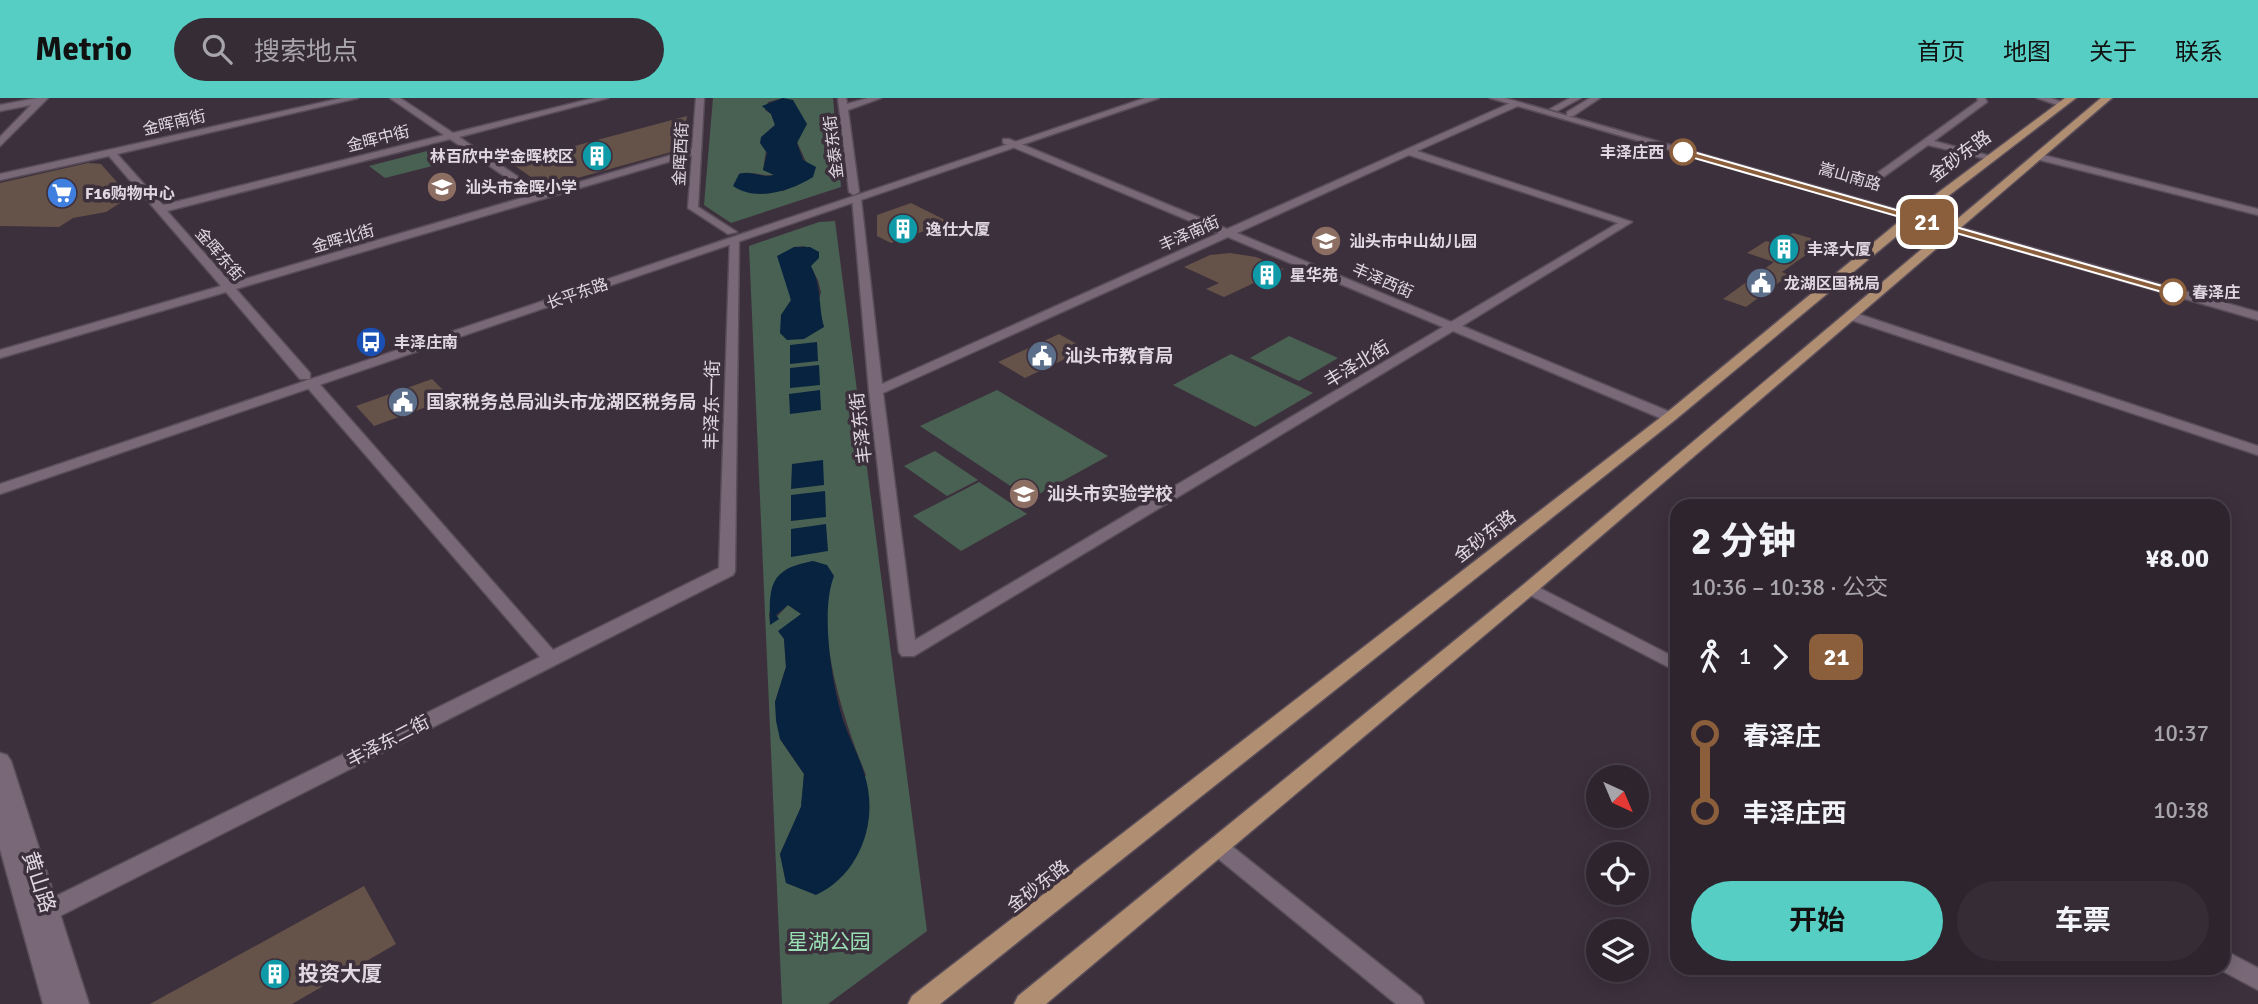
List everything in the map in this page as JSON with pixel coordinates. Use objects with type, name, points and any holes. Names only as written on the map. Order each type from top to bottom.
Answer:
[{"type":"main road","points":[[1027,1004],[1530,588],[2107,98]]},
{"type":"main road","name":"金砂东路","points":[[921,1004],[1670,417],[1917,215],[2067,101]]},
{"type":"street","points":[[0,107],[10,98]]},
{"type":"street","name":"金晖南街","points":[[0,177],[354,98]]},
{"type":"street","points":[[394,98],[540,196]]},
{"type":"street","name":"金晖中街","points":[[161,209],[604,98]]},
{"type":"street","name":"金晖西街","points":[[700,98],[693,208],[733,236]]},
{"type":"street","points":[[843,103],[877,98]]},
{"type":"street","name":"长平东路","points":[[1011,143],[1133,98]]},
{"type":"street","name":"长平东路","points":[[0,478],[308,379],[1011,143],[1154,98]]},
{"type":"street","name":"嵩山南路","points":[[1495,98],[1570,114],[2258,316]]},
{"type":"street","points":[[1554,110],[1577,98]]},
{"type":"street","points":[[1570,114],[1596,98]]},
{"type":"street","points":[[1879,176],[1983,102],[1981,98]]},
{"type":"street","points":[[2041,98],[2067,101]]},
{"type":"street","name":"嵩山南路","points":[[1515,101],[1917,215]]},
{"type":"street","name":"丰泽南街","points":[[876,391],[1409,152],[1515,101]]},
{"type":"street","points":[[0,107],[38,102]]},
{"type":"street","points":[[0,107],[38,102]]},
{"type":"street","points":[[0,134],[38,102]]},
{"type":"street","points":[[0,143],[38,102]]},
{"type":"street","name":"金泰东街","points":[[843,103],[855,195]]},
{"type":"street","points":[[1926,142],[1991,159]]},
{"type":"street","name":"丰泽西街","points":[[1011,143],[1670,417]]},
{"type":"street","name":"金晖北街","points":[[0,354],[695,151]]},
{"type":"street","name":"金晖东街","points":[[111,152],[551,659]]},
{"type":"street","name":"丰泽北街","points":[[908,652],[1627,222],[1409,152]]},
{"type":"street","points":[[2039,157],[2258,212]]},
{"type":"street","name":"丰泽东街","points":[[855,195],[908,652]]},
{"type":"street","name":"嵩山南路","points":[[1958,227],[2258,307]]},
{"type":"street","name":"丰泽东一街","points":[[727,571],[733,236]]},
{"type":"street","points":[[1852,316],[2258,451]]},
{"type":"street","name":"长平东路","points":[[0,489],[308,379]]},
{"type":"street","name":"丰泽东二街","points":[[48,911],[727,571]]},
{"type":"street","points":[[1530,588],[1670,662]]},
{"type":"street","name":"黄山路","points":[[0,761],[76,1004]]},
{"type":"street","name":"黄山路","points":[[0,810],[57,1004]]},
{"type":"street","points":[[1217,846],[1413,1004]]},
{"type":"street","points":[[2230,964],[2258,980]]},
{"type":"green space","points":[[713,98],[783,98],[833,98],[841,187],[731,223],[704,205]],"holes":[[[783,98],[800,135],[797,142],[813,177],[783,191],[739,174],[775,174],[763,170],[769,130],[775,125],[771,114],[765,110],[768,102]]]},
{"type":"green space","points":[[427,151],[444,163],[385,178],[369,166]]},
{"type":"green space","name":"星湖公园","points":[[835,221],[927,931],[828,1004],[782,1004],[749,246],[819,222]],"holes":[[[804,246],[819,252],[810,266],[821,292],[818,304],[824,327],[781,315],[791,301],[789,287],[794,247]],[[813,561],[833,576],[828,598],[829,649],[841,704],[866,775],[786,883],[780,854],[801,807],[804,774],[780,739],[775,702],[786,667],[784,639],[802,614],[788,605],[770,624],[769,614],[787,569]]]},
{"type":"green space","points":[[1289,336],[1338,358],[1299,381],[1250,358]]},
{"type":"green space","points":[[1231,354],[1313,393],[1255,427],[1173,385]]},
{"type":"green space","points":[[997,390],[1108,456],[1030,499],[920,426]]},
{"type":"green space","points":[[935,451],[978,480],[947,496],[904,466]]},
{"type":"green space","points":[[979,482],[1027,514],[961,551],[913,516]]},
{"type":"water","points":[[783,98],[793,100],[807,124],[797,143],[803,160],[816,167],[813,177],[794,187],[773,193],[742,191],[733,186],[739,174],[774,175],[763,170],[767,153],[760,143],[761,137],[775,125],[771,114],[762,106]]},
{"type":"water","points":[[794,247],[810,247],[819,252],[819,258],[811,266],[817,281],[824,327],[804,339],[787,340],[780,333],[781,315],[791,300],[777,256]]},
{"type":"water","points":[[817,342],[818,361],[790,364],[790,345]]},
{"type":"water","points":[[819,365],[820,385],[790,388],[790,368]]},
{"type":"water","points":[[820,390],[821,410],[790,414],[789,394]]},
{"type":"water","points":[[823,460],[824,485],[791,489],[792,464]]},
{"type":"water","points":[[825,491],[826,517],[791,521],[791,495]]},
{"type":"water","points":[[826,524],[828,551],[791,557],[791,529]]},
{"type":"water","points":[[813,561],[827,565],[834,576],[830,591],[828,628],[835,690],[844,723],[864,773],[869,809],[867,827],[855,860],[831,886],[816,895],[786,883],[780,854],[801,807],[804,774],[780,739],[776,721],[775,702],[786,667],[784,639],[778,631],[801,614],[788,605],[776,615],[779,619],[770,625],[770,600],[775,581],[788,569]]},
{"type":"building","name":"林百欣中学金晖校区","points":[[687,116],[682,149],[545,187],[511,163]]},
{"type":"building","name":"F16购物中心","points":[[88,163],[101,164],[122,188],[116,191],[127,191],[119,196],[131,196],[106,212],[73,218],[59,227],[0,226],[0,183]]},
{"type":"building","name":"逸仕大厦","points":[[911,203],[949,222],[891,243],[877,236],[877,215]]},
{"type":"building","points":[[1793,233],[1824,242],[1782,272],[1789,275],[1746,307],[1723,299],[1774,262],[1747,253],[1766,241],[1776,244]]},
{"type":"building","name":"星华苑","points":[[1230,253],[1256,257],[1284,269],[1224,297],[1206,289],[1219,283],[1184,267],[1210,255]]},
{"type":"building","name":"汕头市教育局","points":[[1059,334],[1086,349],[1025,378],[998,362]]},
{"type":"building","name":"国家税务总局汕头市龙湖区税务局","points":[[432,379],[451,398],[374,426],[356,406]]},
{"type":"building","name":"投资大厦","points":[[364,886],[396,944],[292,1004],[150,1004]]},
{"type":"bus line","name":"21","points":[[1683,152],[2173,292]]},
{"type":"place","name":"丰泽庄西","points":[[1683,152]]},
{"type":"place","name":"林百欣中学金晖校区","points":[[597,156]]},
{"type":"place","name":"汕头市金晖小学","points":[[442,187]]},
{"type":"place","name":"F16购物中心","points":[[62,193]]},
{"type":"place","name":"逸仕大厦","points":[[903,229]]},
{"type":"place","name":"汕头市中山幼儿园","points":[[1326,241]]},
{"type":"place","name":"丰泽大厦","points":[[1784,249]]},
{"type":"place","name":"星华苑","points":[[1267,275]]},
{"type":"place","name":"龙湖区国税局","points":[[1761,283]]},
{"type":"place","name":"春泽庄","points":[[2173,292]]},
{"type":"place","name":"丰泽庄南","points":[[371,342]]},
{"type":"place","name":"汕头市教育局","points":[[1042,356]]},
{"type":"place","name":"国家税务总局汕头市龙湖区税务局","points":[[403,402]]},
{"type":"place","name":"汕头市实验学校","points":[[1024,494]]},
{"type":"place","name":"投资大厦","points":[[275,974]]}]
